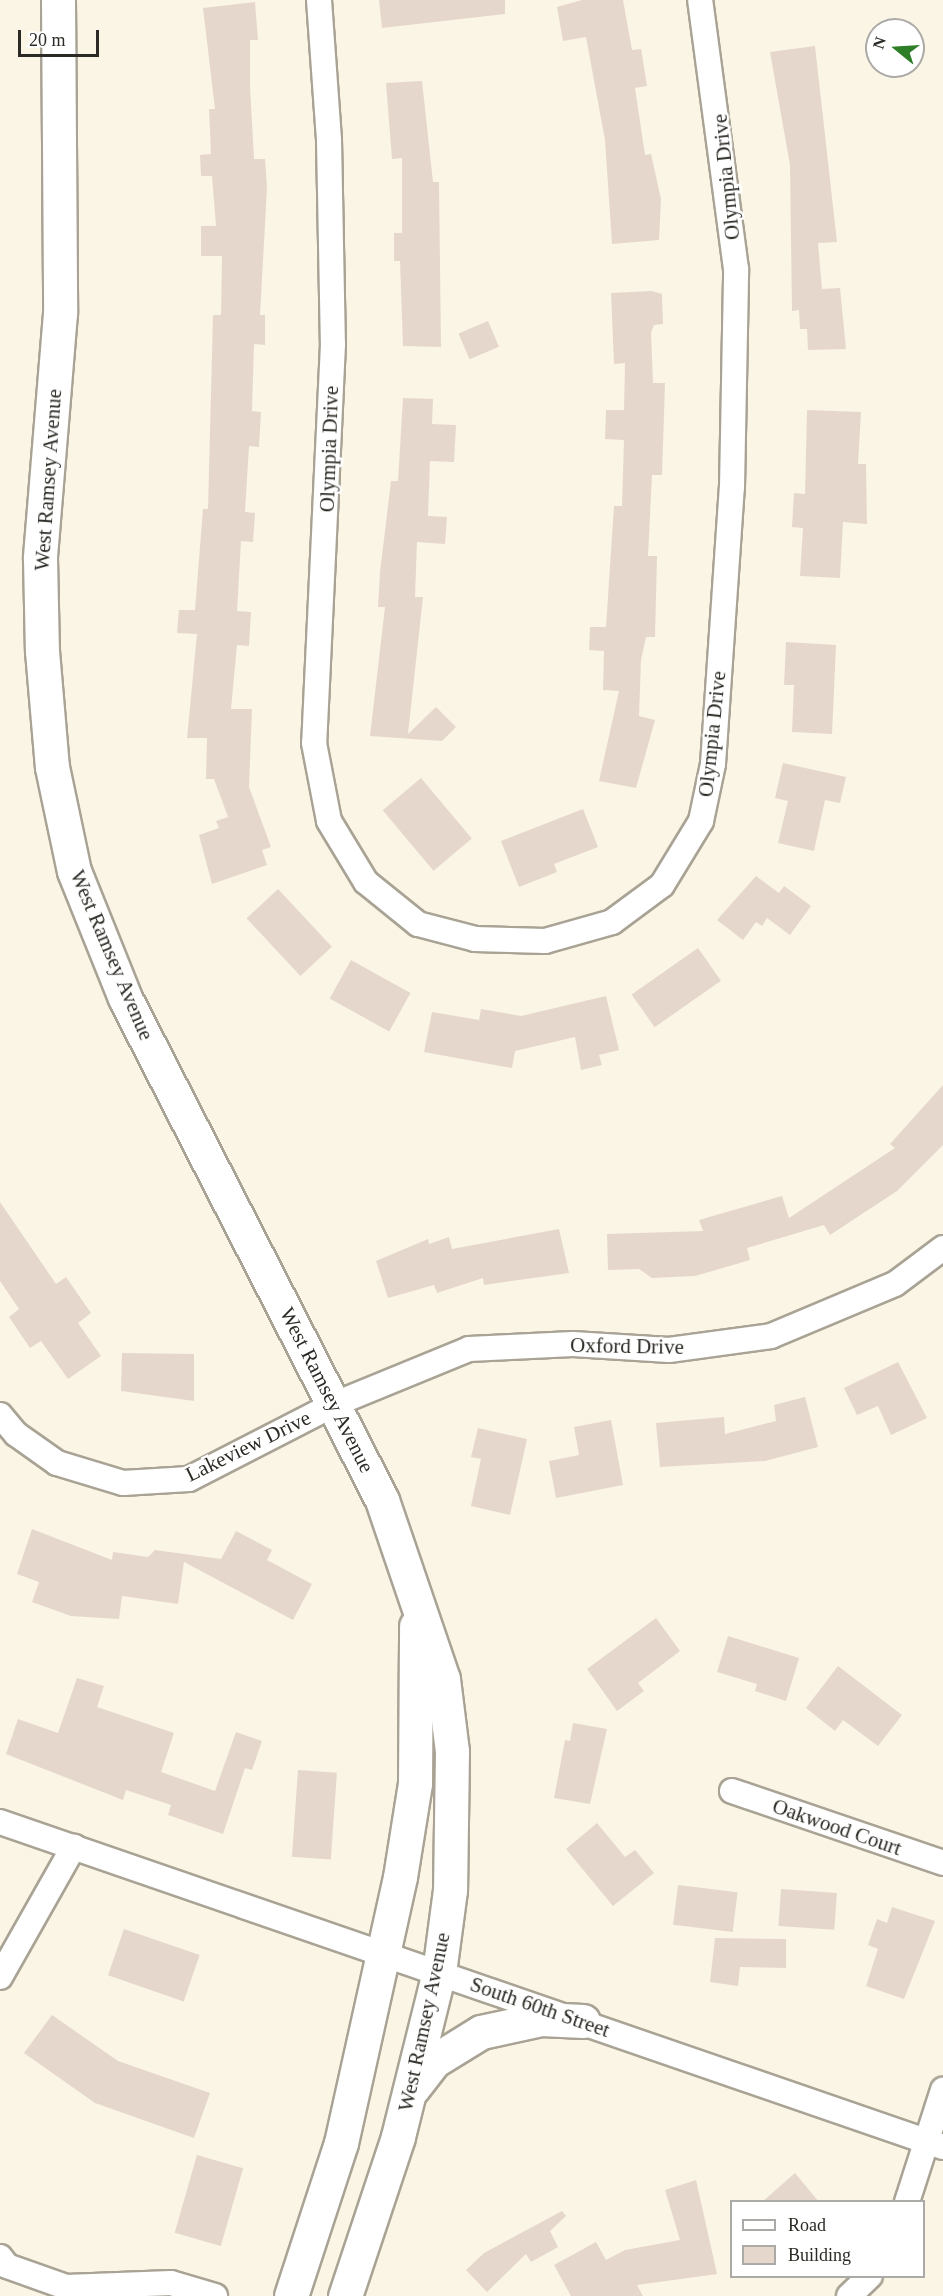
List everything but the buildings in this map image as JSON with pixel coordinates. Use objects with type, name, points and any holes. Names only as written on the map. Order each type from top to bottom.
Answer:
[{"type":"street","name":"West Ramsey Avenue","points":[[58,0],[60,313],[40,558],[52,767],[74,872],[125,998],[335,1404],[382,1500],[443,1679],[452,1751],[450,1890],[439,1972],[409,2094],[345,2296]]},
{"type":"street","name":"Olympia Drive","points":[[319,0],[329,140],[333,344],[314,743],[329,821],[366,882],[418,924],[475,939],[545,941],[612,922],[662,885],[701,822],[713,764],[732,487],[736,269],[700,0]]},
{"type":"street","name":"Oxford Drive","points":[[335,1404],[469,1349],[573,1344],[669,1350],[771,1336],[895,1284],[943,1248]]},
{"type":"street","name":"Lakeview Drive","points":[[0,1415],[16,1434],[57,1463],[123,1483],[189,1479],[335,1404]]},
{"type":"street","name":"West Ramsey Avenue","points":[[291,2296],[340,2143],[383,1954],[415,1783],[417,1600]]},
{"type":"street","name":"Oakwood Court","points":[[732,1791],[943,1863]]},
{"type":"street","name":"South 60th Street","points":[[0,1822],[583,2021],[934,2144]]},
{"type":"street","points":[[0,1977],[74,1846]]},
{"type":"street","points":[[409,2094],[434,2061],[481,2032],[542,2019],[583,2021]]},
{"type":"street","points":[[908,2200],[934,2144],[943,2090]]},
{"type":"street","points":[[0,2257],[7,2266],[66,2287],[171,2283],[215,2296]]},
{"type":"street","points":[[849,2296],[869,2278]]}]
